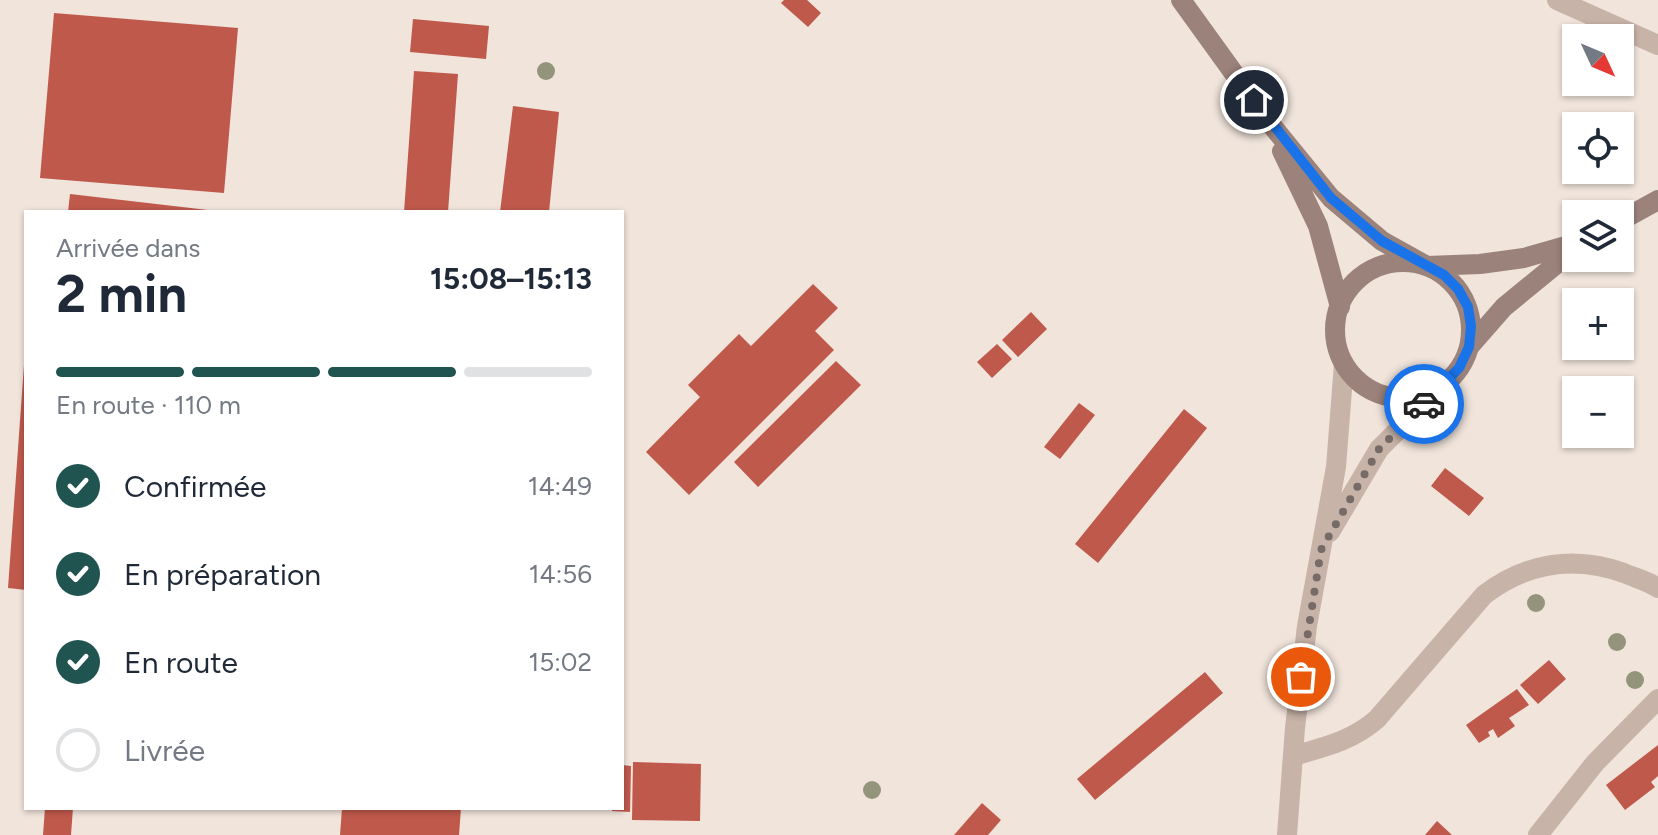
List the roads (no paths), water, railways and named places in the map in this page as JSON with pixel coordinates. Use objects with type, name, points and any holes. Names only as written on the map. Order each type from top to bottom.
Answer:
[{"type":"main road","points":[[1181,0],[1269,122],[1331,198],[1382,241],[1444,275],[1458,289],[1470,317],[1469,347]]},
{"type":"main road","points":[[1269,122],[1318,226],[1340,307]]},
{"type":"main road","points":[[1634,213],[1658,200]]},
{"type":"main road","points":[[1562,248],[1480,264],[1385,264],[1365,274],[1350,288],[1335,326],[1337,346],[1344,364],[1359,382],[1378,393],[1400,398],[1423,395],[1443,385],[1459,368],[1469,347],[1504,307],[1562,257]]},
{"type":"street","points":[[1557,0],[1658,45]]},
{"type":"street","points":[[1287,835],[1307,626],[1336,467],[1344,364]]},
{"type":"street","points":[[1321,550],[1379,449],[1443,385]]},
{"type":"street","points":[[1293,756],[1344,741],[1363,731],[1377,719],[1484,595],[1495,587],[1540,567],[1570,562],[1598,564],[1658,588]]},
{"type":"street","points":[[1538,835],[1595,763],[1658,699]]}]
